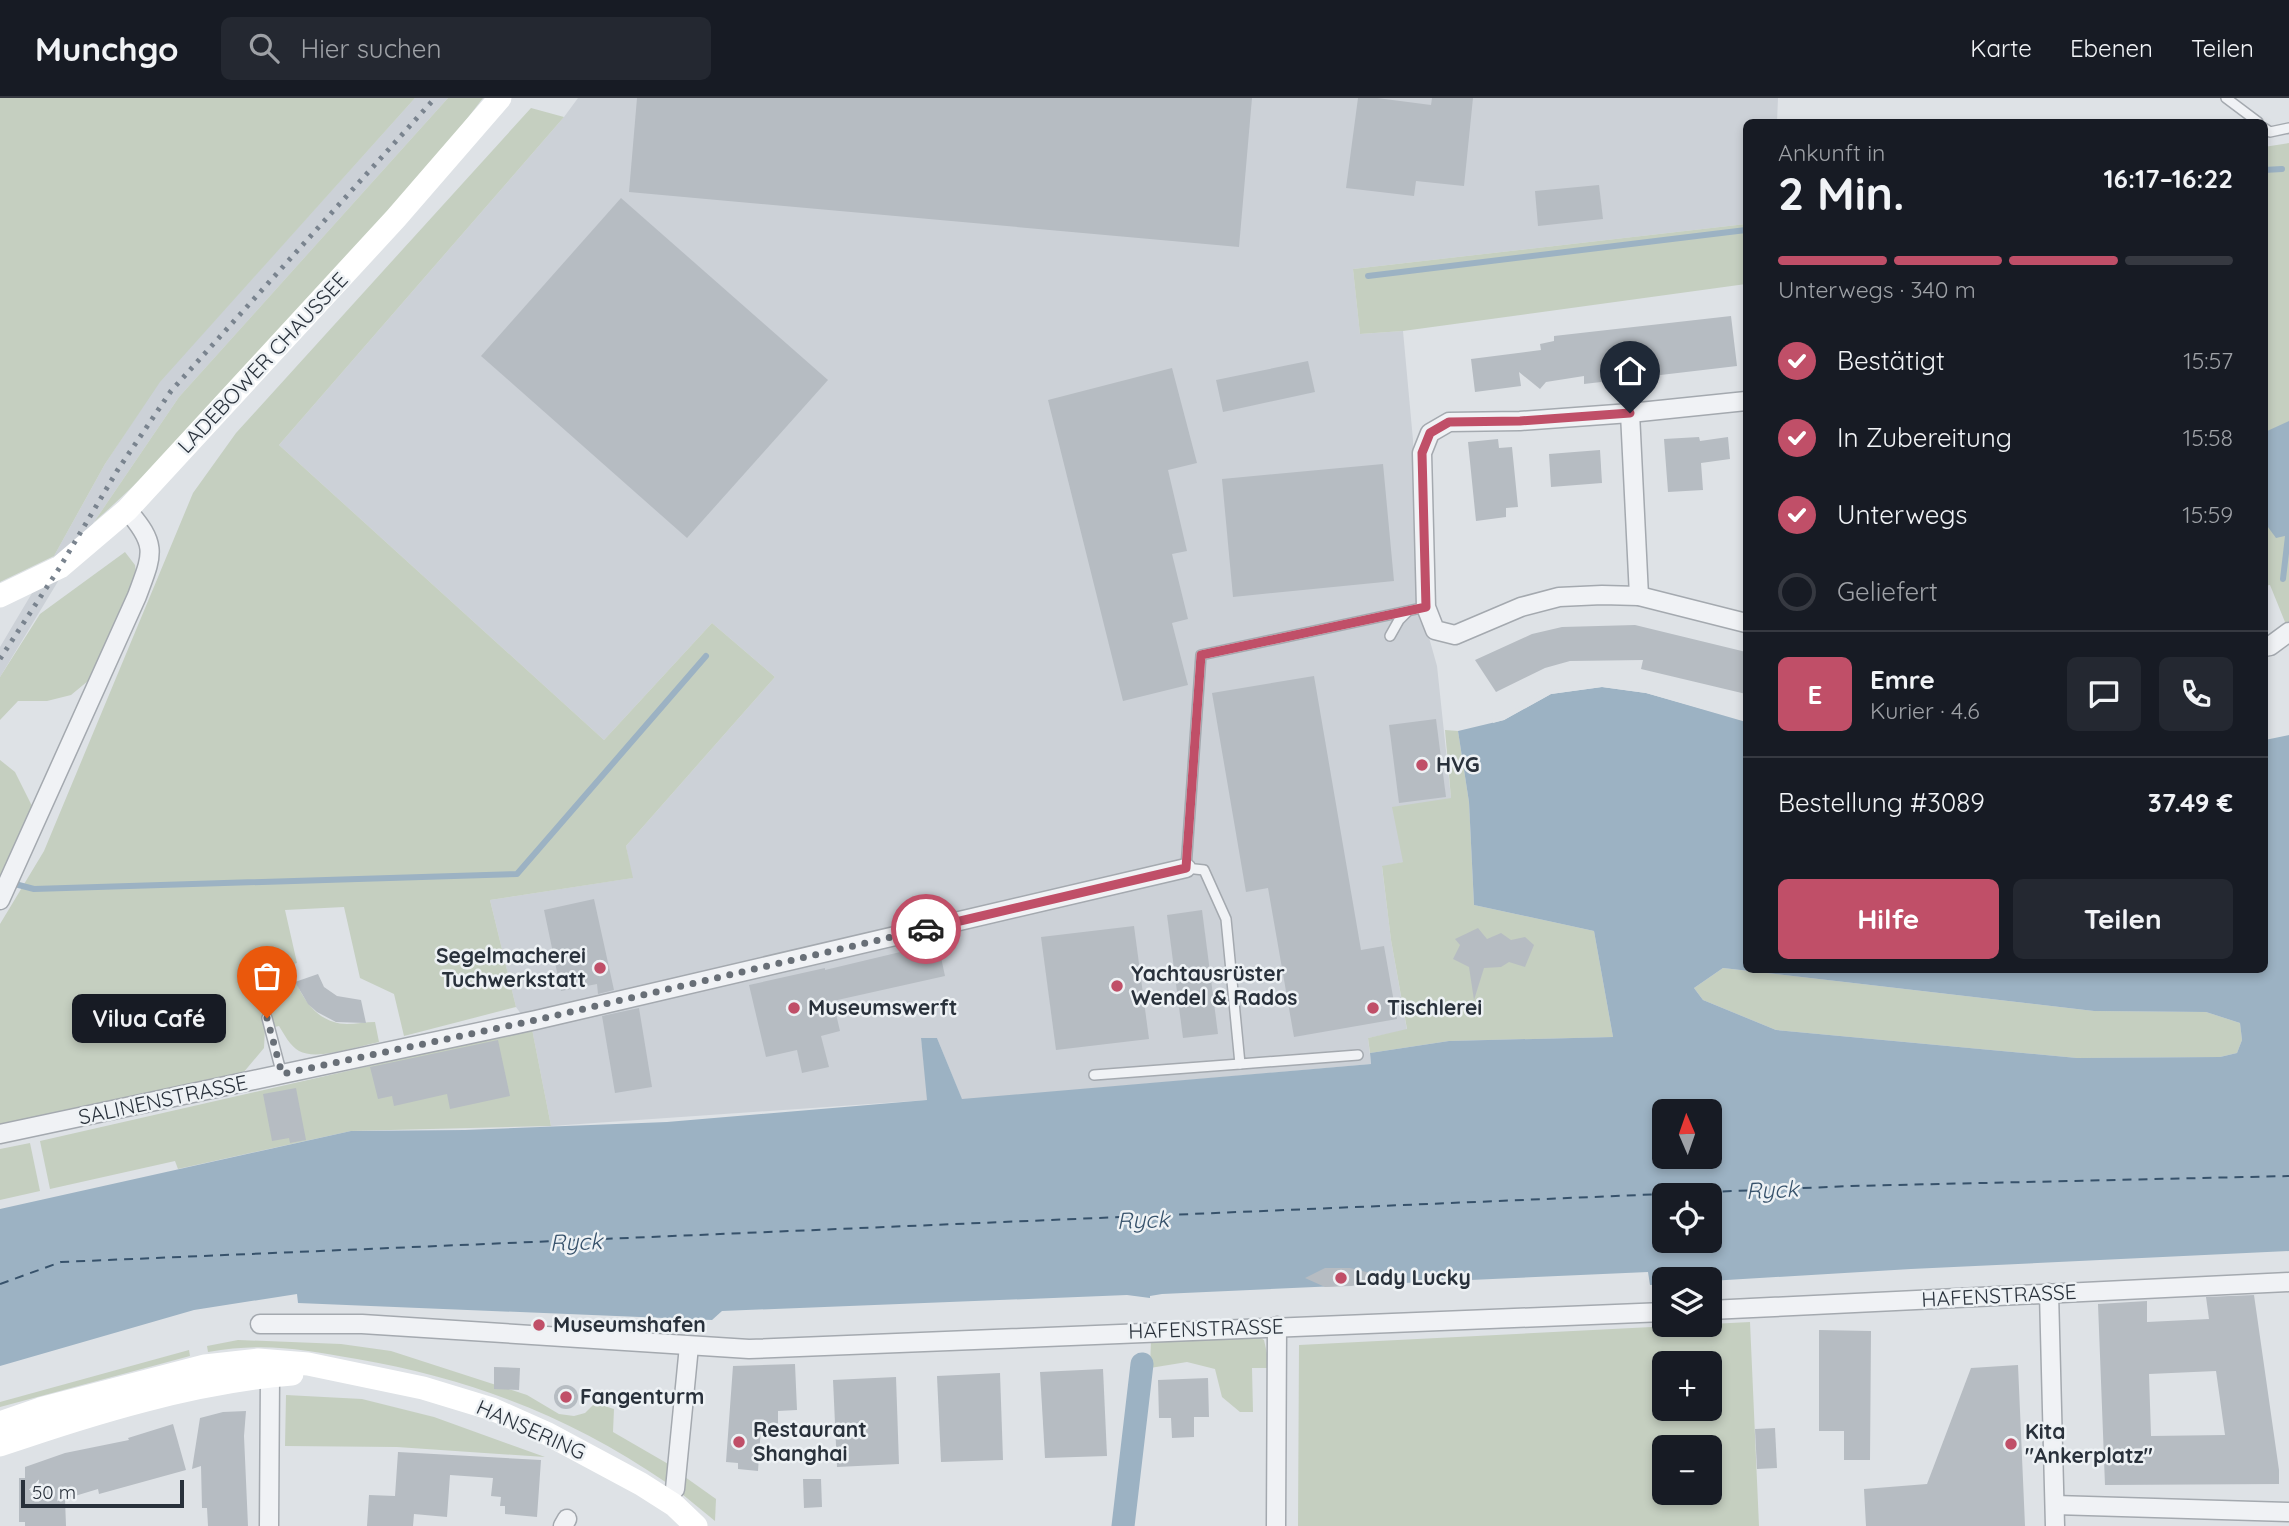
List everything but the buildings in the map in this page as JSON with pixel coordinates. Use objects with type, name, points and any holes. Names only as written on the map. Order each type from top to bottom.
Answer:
[{"type":"main road","name":"LADEBOWER CHAUSSEE","points":[[0,597],[60,566],[128,510],[397,218],[500,98]]},
{"type":"main road","name":"HANSERING","points":[[0,1423],[40,1409],[205,1366],[258,1360],[308,1364],[423,1388],[514,1418],[640,1484],[674,1505],[696,1526]]},
{"type":"main road","name":"HANSERING","points":[[0,1445],[55,1426],[188,1389],[270,1376],[348,1374]]},
{"type":"street","points":[[1743,401],[1520,421],[1449,422],[1430,433],[1422,453],[1418,609],[1435,630],[1455,635],[1521,607],[1559,597],[1639,596],[1743,622]]},
{"type":"street","points":[[1630,413],[1639,596]]},
{"type":"street","points":[[1,899],[137,596],[150,560],[148,540],[128,510]]},
{"type":"street","points":[[2268,646],[2289,632]]},
{"type":"street","name":"SALINENSTRASSE","points":[[0,1134],[536,1020],[1186,868]]},
{"type":"street","name":"HAFENSTRASSE","points":[[1722,1309],[2289,1282]]},
{"type":"street","points":[[2049,1293],[2055,1526]]},
{"type":"street","name":"HAFENSTRASSE","points":[[260,1324],[362,1324],[749,1349],[1652,1312]]},
{"type":"street","points":[[1276,1526],[1277,1326]]},
{"type":"street","points":[[675,1489],[688,1346]]},
{"type":"street","points":[[269,1526],[270,1376]]},
{"type":"street","points":[[2055,1505],[2289,1512]]},
{"type":"lane","points":[[2226,98],[2254,119]]},
{"type":"lane","points":[[2268,131],[2289,128]]},
{"type":"lane","points":[[1390,636],[1399,620],[1418,609]]},
{"type":"lane","points":[[1240,1064],[1227,919],[1204,870],[1186,868],[1201,655],[1418,609]]},
{"type":"lane","points":[[267,1018],[282,1074]]},
{"type":"lane","points":[[1094,1075],[1358,1055]]},
{"type":"shaded area","points":[[415,98],[448,98],[179,397],[94,522],[0,677],[0,647],[105,464],[159,382]]},
{"type":"shaded area","points":[[578,98],[1778,98],[1777,119],[1743,119],[1743,224],[1353,269],[1360,334],[1403,331],[1413,440],[1419,602],[1437,666],[1451,798],[1403,862],[1382,867],[1391,940],[1407,1030],[1368,1038],[1371,1064],[962,1100],[937,1038],[921,1038],[928,1100],[551,1126],[532,1029],[516,1007],[490,900],[632,878],[626,846],[775,677],[712,623],[604,740],[279,445]]},
{"type":"green space","points":[[0,98],[415,98],[160,382],[105,464],[54,556],[0,582]]},
{"type":"green space","points":[[448,98],[483,98],[409,189],[210,407],[94,522],[179,397]]},
{"type":"green space","points":[[531,108],[564,117],[279,445],[604,740],[712,623],[775,677],[626,846],[633,878],[490,900],[516,1007],[404,1036],[394,994],[360,978],[344,907],[285,910],[297,963],[291,965],[298,986],[309,1005],[326,1019],[336,1023],[375,1022],[379,1042],[327,1054],[307,1054],[293,1046],[279,1026],[265,1029],[264,1048],[243,1073],[39,1120],[11,1125],[0,1124],[0,924],[44,851],[193,493],[236,433]]},
{"type":"green space","points":[[2289,143],[2287,627],[2268,585],[2268,146]]},
{"type":"green space","points":[[1743,224],[1743,284],[1403,331],[1360,334],[1353,269]]},
{"type":"green space","points":[[125,552],[135,565],[137,581],[94,676],[71,695],[47,701],[18,701],[0,720],[0,677],[40,614]]},
{"type":"green space","points":[[1445,730],[1458,731],[1469,802],[1474,905],[1594,931],[1613,1037],[1449,1041],[1370,1053],[1368,1038],[1407,1029],[1391,940],[1382,866],[1403,862],[1392,807],[1451,798]]},
{"type":"green space","points":[[0,760],[15,772],[33,808],[0,878]]},
{"type":"green space","points":[[1723,968],[1743,970],[1743,973],[1766,973],[2094,1011],[2206,1012],[2240,1023],[2242,1040],[2237,1053],[2220,1057],[2077,1058],[1776,1030],[1703,1000],[1694,988]]},
{"type":"green space","points":[[532,1029],[551,1126],[351,1131],[178,1169],[175,1161],[50,1189],[40,1141]]},
{"type":"green space","points":[[30,1143],[40,1191],[0,1200],[0,1149]]},
{"type":"green space","points":[[1750,1322],[1759,1526],[1298,1526],[1299,1345],[1652,1327],[1652,1337],[1722,1337],[1722,1323]]},
{"type":"green space","points":[[1253,1334],[1264,1340],[1268,1358],[1267,1368],[1252,1368],[1253,1412],[1240,1412],[1222,1397],[1215,1369],[1187,1362],[1150,1368],[1151,1340]]},
{"type":"green space","points":[[238,1340],[341,1344],[391,1351],[527,1395],[559,1414],[574,1416],[585,1413],[595,1403],[614,1409],[613,1432],[670,1465],[667,1483],[557,1420],[480,1390],[440,1378],[399,1367],[300,1350],[247,1347],[208,1352],[207,1346]]},
{"type":"green space","points":[[189,1350],[190,1356],[0,1407],[0,1402]]},
{"type":"green space","points":[[286,1395],[362,1399],[434,1417],[545,1457],[397,1447],[285,1446]]},
{"type":"green space","points":[[685,1477],[716,1499],[715,1521],[682,1494]]},
{"type":"water","points":[[2289,421],[2289,535],[2276,538],[2268,527],[2268,431]]},
{"type":"water","name":"Ryck","points":[[1602,687],[1646,693],[1743,721],[1743,970],[1723,968],[1694,988],[1703,1000],[1776,1030],[2077,1058],[2220,1057],[2237,1053],[2242,1040],[2240,1023],[2206,1012],[2094,1011],[1766,973],[2268,973],[2268,739],[2289,735],[2289,1251],[1722,1280],[1722,1267],[1652,1267],[1650,1285],[1648,1272],[1162,1294],[1150,1298],[1127,1295],[722,1311],[712,1320],[298,1303],[297,1294],[194,1310],[0,1366],[0,1209],[351,1131],[465,1130],[667,1122],[927,1100],[921,1038],[937,1038],[962,1099],[1371,1064],[1370,1053],[1449,1041],[1613,1037],[1594,931],[1474,905],[1469,802],[1458,731],[1504,720],[1551,694]]},
{"type":"pier","points":[[1602,684],[1647,689],[1730,712],[1743,717],[1743,720],[1646,693],[1602,687],[1551,694],[1504,720],[1493,723],[1492,719],[1503,716],[1550,690]]},
{"type":"waterway","points":[[2268,170],[2282,169]]},
{"type":"waterway","points":[[1368,276],[1743,230]]},
{"type":"waterway","points":[[2283,579],[2288,536]]},
{"type":"waterway","points":[[11,883],[34,889],[517,874],[706,656]]},
{"type":"waterway","points":[[1123,1526],[1142,1364]]},
{"type":"ferry route","points":[[0,1284],[61,1262],[1851,1186],[2289,1176]]},
{"type":"railway","points":[[0,659],[60,567],[117,471],[171,391],[435,98]]},
{"type":"way so far","points":[[267,1018],[282,1074],[536,1020],[926,929]]},
{"type":"place","name":"HVG","points":[[1422,765]]},
{"type":"place","name":"Segelmacherei Tuchwerkstatt","points":[[600,968]]},
{"type":"place","name":"Yachtausrüster Wendel & Rados","points":[[1117,986]]},
{"type":"place","name":"Museumswerft","points":[[794,1008]]},
{"type":"place","name":"Tischlerei","points":[[1373,1008]]},
{"type":"place","name":"Vilua Café","points":[[267,1018]]},
{"type":"place","name":"Lady Lucky","points":[[1341,1278]]},
{"type":"place","name":"Museumshafen","points":[[539,1325]]},
{"type":"place","name":"Fangenturm","points":[[566,1397]]},
{"type":"place","name":"Restaurant Shanghai","points":[[739,1442]]},
{"type":"place","name":"Kita \"Ankerplatz\"","points":[[2011,1444]]},
{"type":"route","points":[[926,929],[1186,868],[1201,655],[1426,607],[1422,453],[1430,433],[1449,422],[1520,421],[1630,413]]}]
